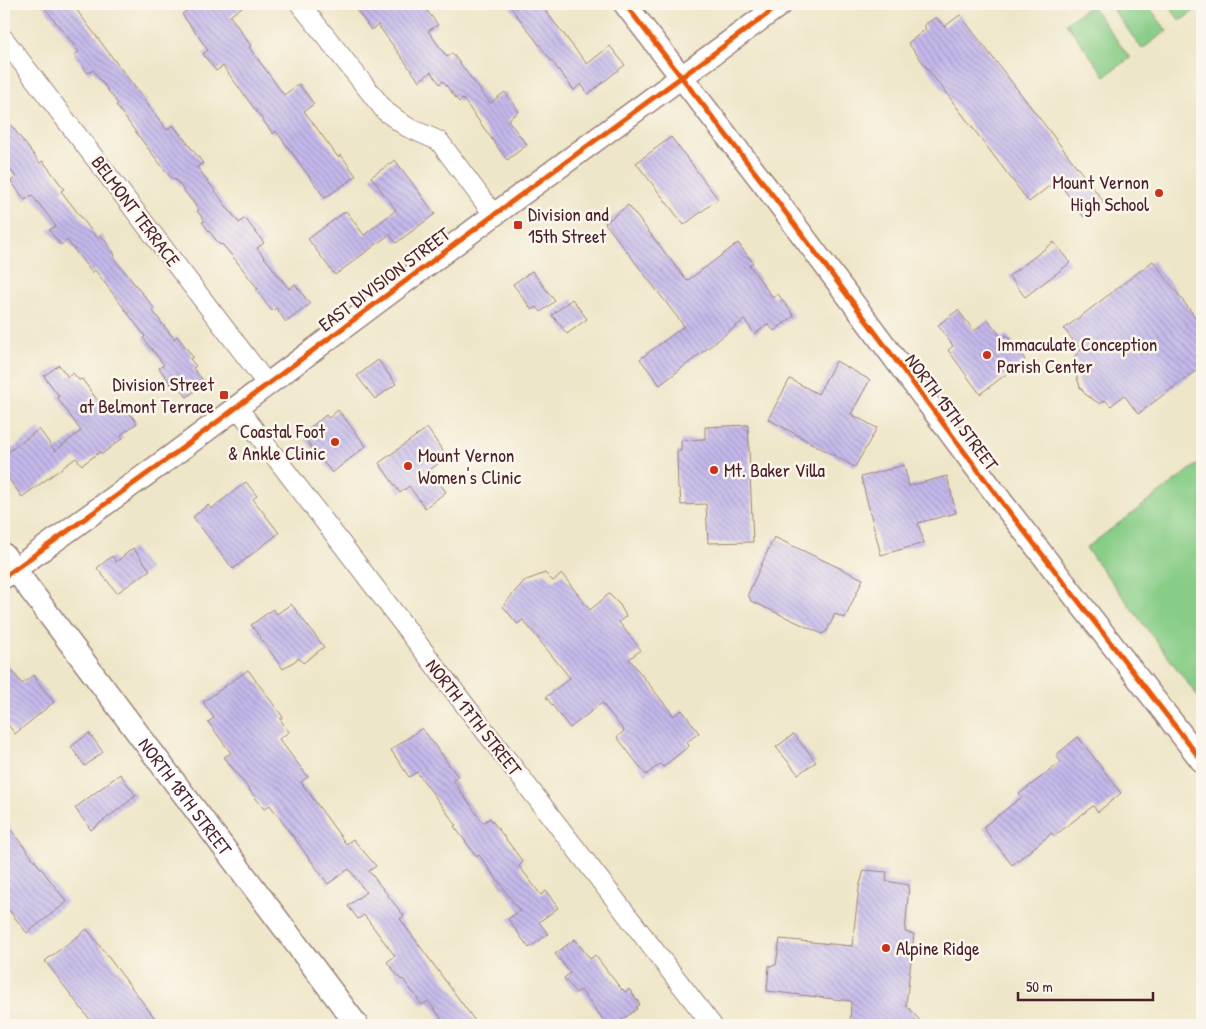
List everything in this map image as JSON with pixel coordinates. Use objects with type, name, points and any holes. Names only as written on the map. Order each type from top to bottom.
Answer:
[{"type":"street","points":[[300,4],[385,111],[407,127],[439,141],[494,215]]},
{"type":"street","name":"NORTH 15TH STREET","points":[[626,4],[1004,505],[1202,761]]},
{"type":"street","name":"EAST DIVISION STREET","points":[[7,567],[237,406],[781,4]]},
{"type":"street","name":"BELMONT TERRACE","points":[[4,39],[267,384]]},
{"type":"street","name":"NORTH 17TH STREET","points":[[237,406],[455,694],[712,1025]]},
{"type":"street","name":"NORTH 18TH STREET","points":[[7,567],[357,1025]]},
{"type":"green space","points":[[1109,4],[1147,4],[1167,31],[1142,49]]},
{"type":"green space","points":[[1167,4],[1202,4],[1202,5],[1180,21]]},
{"type":"green space","points":[[1091,5],[1130,58],[1105,76],[1066,23]]},
{"type":"green space","points":[[1202,461],[1202,702],[1086,548]]},
{"type":"building","points":[[42,4],[72,4],[167,130],[173,125],[203,163],[197,167],[239,223],[245,218],[264,243],[257,248],[289,289],[295,284],[310,304],[286,322],[276,308],[272,311],[238,263],[222,244],[220,245],[202,222],[205,221],[197,211],[199,210],[146,146],[93,70],[88,73],[74,55],[79,52]]},
{"type":"building","points":[[196,4],[246,4],[230,16],[251,46],[249,47],[284,95],[299,84],[314,104],[304,111],[338,157],[341,155],[356,176],[325,198],[276,131],[273,134],[223,66],[216,71],[203,54],[208,50],[182,14]]},
{"type":"building","points":[[365,4],[422,4],[438,25],[428,31],[447,57],[452,53],[490,103],[505,92],[519,111],[508,120],[527,145],[507,160],[463,99],[459,102],[443,81],[440,84],[431,72],[419,81],[378,25],[371,30],[357,10]]},
{"type":"building","points":[[508,4],[540,4],[587,64],[610,46],[625,65],[588,94],[581,84],[574,90]]},
{"type":"building","points":[[960,15],[1104,202],[1084,217],[1057,180],[1029,202],[908,43],[926,29],[924,25],[936,17],[944,27]]},
{"type":"building","points":[[4,116],[40,163],[43,161],[64,189],[61,191],[97,238],[101,235],[115,255],[113,257],[154,308],[152,310],[174,339],[177,336],[193,357],[190,359],[196,366],[193,368],[205,383],[187,397],[178,385],[174,388],[159,368],[164,365],[143,338],[145,336],[95,270],[92,273],[67,240],[61,245],[49,230],[56,226],[32,195],[25,200],[11,181],[16,177],[4,162]]},
{"type":"building","points":[[671,137],[718,199],[684,225],[636,163]]},
{"type":"building","points":[[395,160],[435,214],[396,243],[390,234],[335,275],[308,239],[346,211],[364,235],[396,210],[371,177]]},
{"type":"building","points":[[628,205],[687,281],[738,243],[753,263],[749,265],[773,298],[778,294],[794,316],[774,331],[768,324],[755,334],[744,320],[660,385],[640,359],[684,326],[605,223]]},
{"type":"building","points":[[1054,242],[1070,263],[1025,297],[1009,276]]},
{"type":"building","points":[[1153,261],[1202,326],[1202,366],[1138,414],[1124,395],[1111,406],[1105,400],[1100,404],[1085,394],[1080,387],[1074,368],[1078,363],[1073,358],[1081,350],[1064,329]]},
{"type":"building","points":[[532,271],[555,301],[541,312],[537,307],[532,310],[513,284]]},
{"type":"building","points":[[572,299],[587,319],[567,334],[552,315]]},
{"type":"building","name":"Immaculate Conception Parish Center","points":[[958,310],[974,331],[988,320],[1002,338],[1007,335],[1025,360],[980,394],[948,350],[953,346],[938,325]]},
{"type":"building","points":[[378,360],[396,384],[375,399],[357,376]]},
{"type":"building","name":"Mt. Baker Villa","points":[[836,361],[870,380],[851,414],[877,428],[855,467],[768,419],[790,379],[818,394]]},
{"type":"building","points":[[59,365],[68,377],[73,373],[79,380],[82,379],[106,412],[120,401],[137,423],[121,435],[123,438],[102,454],[100,452],[82,465],[76,458],[22,497],[4,472],[4,455],[39,429],[55,451],[81,431],[44,376]]},
{"type":"building","name":"Coastal Foot & Ankle Clinic","points":[[338,410],[366,446],[332,473],[305,439],[314,432],[310,428],[326,415],[329,418]]},
{"type":"building","name":"Mt. Baker Villa","points":[[748,425],[753,542],[708,543],[706,504],[681,505],[680,489],[678,488],[677,451],[681,451],[681,440],[705,439],[705,427]]},
{"type":"building","name":"Mount Vernon Women's Clinic","points":[[427,428],[447,457],[430,470],[446,492],[425,508],[409,486],[400,493],[379,463]]},
{"type":"building","name":"Mt. Baker Villa","points":[[904,465],[909,486],[947,476],[956,513],[918,523],[924,543],[881,555],[861,477]]},
{"type":"building","points":[[246,482],[257,496],[253,499],[279,533],[233,569],[193,517],[208,505],[211,509]]},
{"type":"building","name":"Mt. Baker Villa","points":[[774,537],[863,579],[845,618],[835,614],[827,631],[822,634],[751,601],[748,594]]},
{"type":"building","points":[[133,548],[150,570],[117,593],[97,568],[112,556],[116,562]]},
{"type":"building","points":[[545,573],[553,581],[562,574],[590,610],[609,594],[620,605],[626,616],[619,622],[641,650],[629,659],[674,716],[682,710],[699,733],[687,742],[689,746],[663,767],[660,764],[646,775],[617,737],[624,731],[602,703],[570,728],[546,697],[570,678],[523,620],[517,624],[503,606],[524,581]]},
{"type":"building","points":[[291,604],[324,647],[303,663],[299,658],[283,669],[251,625],[273,609],[277,614]]},
{"type":"building","points":[[4,660],[22,684],[33,675],[54,702],[15,734],[4,719]]},
{"type":"building","points":[[248,670],[283,717],[280,719],[289,732],[279,739],[308,777],[301,782],[346,844],[353,839],[376,866],[369,871],[404,916],[400,919],[478,1025],[446,1025],[428,1001],[422,1005],[403,979],[401,980],[387,962],[395,956],[364,915],[358,919],[348,906],[366,892],[349,869],[328,884],[270,805],[264,809],[224,757],[231,753],[208,722],[214,718],[203,702]]},
{"type":"building","points":[[422,728],[458,777],[453,780],[483,823],[490,818],[523,862],[519,866],[541,895],[546,891],[558,908],[539,922],[548,934],[529,948],[508,919],[520,911],[479,855],[477,857],[454,826],[456,825],[417,772],[409,777],[391,750]]},
{"type":"building","points":[[89,733],[103,752],[85,766],[71,747]]},
{"type":"building","points":[[794,734],[816,762],[798,774],[776,747]]},
{"type":"building","points":[[1078,737],[1121,793],[1098,812],[1093,806],[1054,836],[1052,833],[1012,865],[983,827],[1022,797],[1019,794],[1061,762],[1056,755]]},
{"type":"building","points":[[120,774],[136,796],[91,830],[75,808]]},
{"type":"building","points":[[4,821],[67,902],[27,933],[4,904]]},
{"type":"building","name":"Alpine Ridge","points":[[864,870],[887,872],[886,881],[909,885],[905,932],[914,934],[906,1005],[924,1025],[850,1025],[851,1001],[767,991],[769,966],[776,965],[780,939],[852,946],[859,888]]},
{"type":"building","points":[[87,929],[160,1025],[94,1025],[45,961]]},
{"type":"building","points":[[575,939],[590,959],[595,955],[622,990],[625,992],[629,989],[640,1004],[636,1007],[637,1009],[615,1025],[607,1025],[581,990],[576,993],[564,978],[570,973],[555,954]]},
{"type":"cycle path","points":[[625,4],[774,197],[1004,505],[1202,761]]},
{"type":"cycle path","points":[[4,577],[169,458],[514,200],[781,4]]},
{"type":"place","name":"Mount Vernon High School","points":[[1159,193]]},
{"type":"place","name":"Division and 15th Street","points":[[518,225]]},
{"type":"place","name":"Immaculate Conception Parish Center","points":[[987,355]]},
{"type":"place","name":"Division Street at Belmont Terrace","points":[[224,395]]},
{"type":"place","name":"Coastal Foot & Ankle Clinic","points":[[335,442]]},
{"type":"place","name":"Mount Vernon Women's Clinic","points":[[408,466]]},
{"type":"place","name":"Mt. Baker Villa","points":[[714,470]]},
{"type":"place","name":"Alpine Ridge","points":[[886,948]]}]
